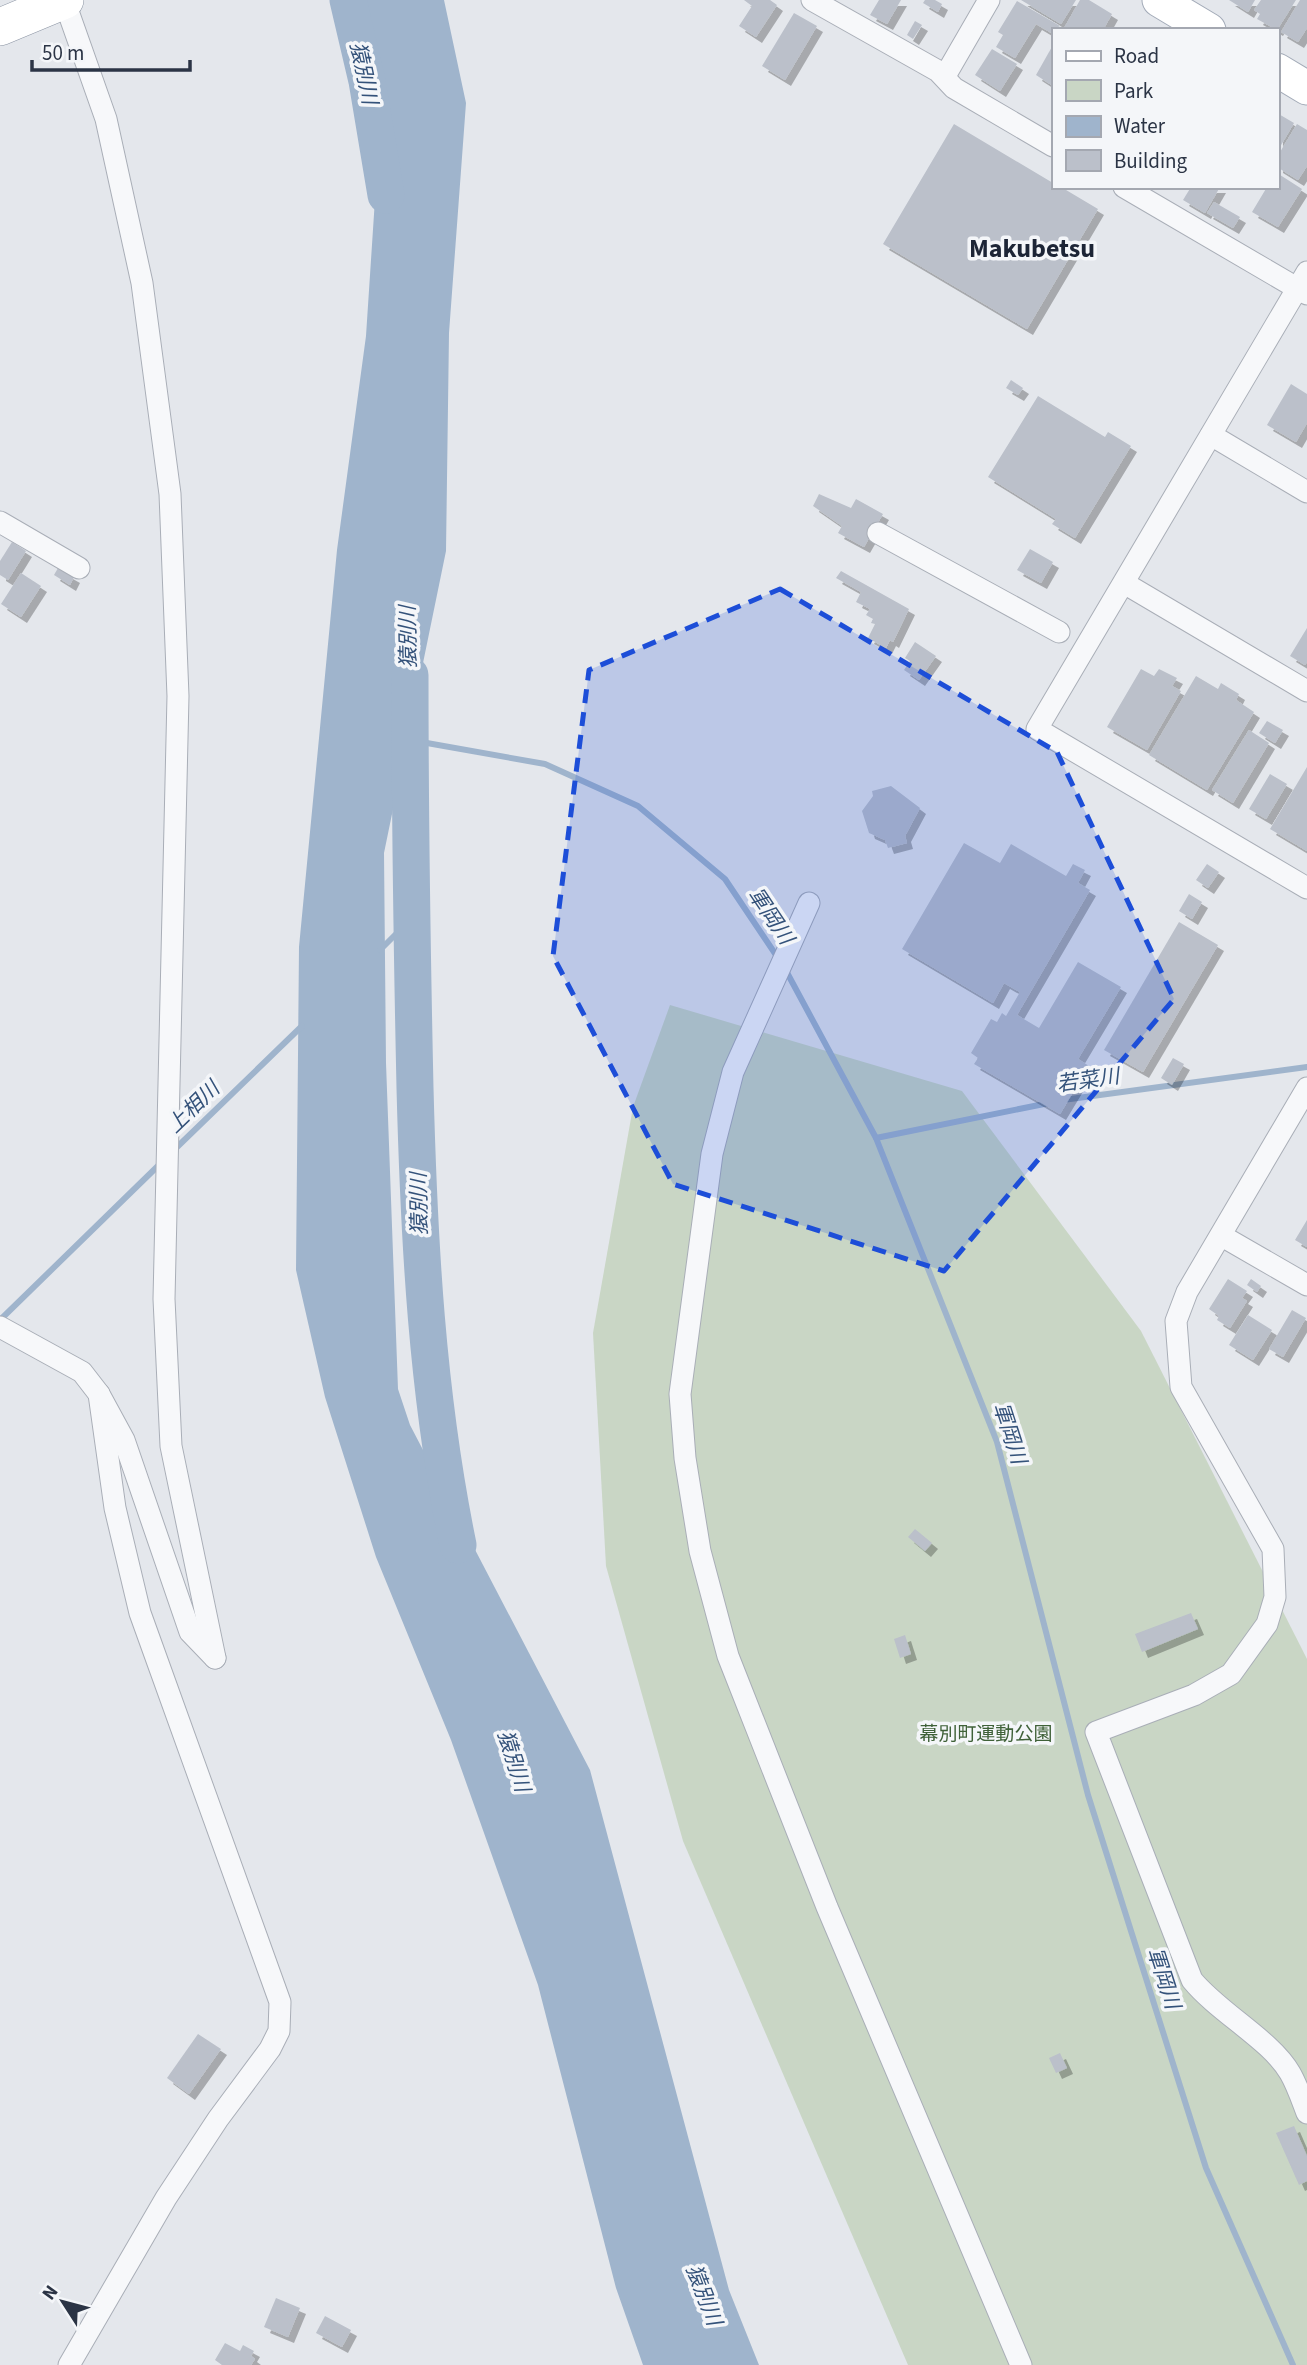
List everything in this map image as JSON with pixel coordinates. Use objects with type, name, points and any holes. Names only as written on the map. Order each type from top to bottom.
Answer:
[{"type":"highway","points":[[0,27],[65,0]]},
{"type":"main road","points":[[1159,0],[1206,28]]},
{"type":"main road","points":[[1279,71],[1307,88]]},
{"type":"street","points":[[0,1327],[82,1371],[99,1394],[124,1440],[190,1632],[215,1658],[171,1447],[164,1299],[178,696],[170,494],[142,283],[106,119],[65,0]]},
{"type":"street","points":[[811,0],[945,76],[954,88],[1052,145]]},
{"type":"street","points":[[945,76],[989,0]]},
{"type":"street","points":[[1128,189],[1304,285],[1211,435],[1037,729],[1307,888]]},
{"type":"street","points":[[1211,435],[1307,492]]},
{"type":"street","points":[[0,522],[79,568]]},
{"type":"street","points":[[878,533],[1059,632]]},
{"type":"street","points":[[1124,583],[1307,691]]},
{"type":"street","points":[[809,904],[733,1072],[712,1154],[680,1394],[685,1458],[700,1551],[728,1656],[827,1907],[1021,2365]]},
{"type":"street","points":[[1307,1088],[1187,1292],[1176,1321],[1181,1387],[1273,1549],[1275,1597],[1267,1624],[1231,1674],[1194,1695],[1096,1732],[1192,1980],[1209,2001],[1258,2040],[1290,2072],[1307,2113]]},
{"type":"street","points":[[1222,1236],[1307,1285]]},
{"type":"street","points":[[69,2365],[166,2198],[218,2119],[270,2049],[279,2031],[280,2002],[140,1613],[115,1508],[99,1394]]},
{"type":"highlighted area","points":[[780,589],[1057,752],[1174,999],[944,1271],[673,1184],[553,956],[589,670]]},
{"type":"green space","name":"幕別町運動公園","points":[[670,1005],[962,1091],[1141,1331],[1307,1659],[1307,2365],[908,2365],[683,1841],[606,1566],[593,1333],[633,1107]]},
{"type":"water","points":[[365,0],[444,0],[466,103],[449,333],[446,551],[384,853],[386,1063],[398,1389],[410,1425],[590,1770],[729,2290],[759,2365],[643,2365],[616,2288],[538,1985],[451,1740],[376,1557],[325,1397],[296,1270],[299,947],[337,550],[366,336],[383,77]]},
{"type":"building","points":[[744,0],[770,0],[777,5],[756,37],[739,26],[752,6]]},
{"type":"building","points":[[879,0],[901,0],[887,24],[870,15]]},
{"type":"building","points":[[925,0],[935,0],[942,4],[938,12],[923,3]]},
{"type":"building","points":[[1021,0],[1076,0],[1061,24]]},
{"type":"building","points":[[1080,0],[1089,0],[1112,14],[1104,28],[1064,28]]},
{"type":"building","points":[[1229,0],[1255,0],[1248,12]]},
{"type":"building","points":[[1261,0],[1296,0],[1278,28],[1257,19],[1260,14],[1254,10]]},
{"type":"building","points":[[1300,0],[1307,0],[1307,28],[1298,42],[1281,32]]},
{"type":"building","points":[[1017,1],[1060,26],[1052,28],[1052,33],[1036,24],[1015,58],[996,47],[1003,35],[998,32]]},
{"type":"building","points":[[794,13],[817,26],[785,80],[762,66]]},
{"type":"building","points":[[915,21],[922,25],[913,39],[907,35]]},
{"type":"building","points":[[1052,47],[1052,85],[1036,75]]},
{"type":"building","points":[[992,49],[1017,64],[1000,91],[975,75]]},
{"type":"building","points":[[1279,114],[1294,123],[1279,149]]},
{"type":"building","points":[[954,124],[1052,182],[1052,189],[1064,189],[1098,209],[1027,329],[883,244]]},
{"type":"building","points":[[1297,124],[1307,130],[1307,166],[1298,180],[1279,168],[1279,154]]},
{"type":"building","points":[[1279,174],[1302,189],[1278,227],[1252,212],[1266,189],[1279,189]]},
{"type":"building","points":[[1190,189],[1219,189],[1205,213],[1183,200]]},
{"type":"building","points":[[1214,202],[1240,217],[1233,228],[1207,213]]},
{"type":"building","points":[[1011,380],[1023,388],[1018,395],[1006,388]]},
{"type":"building","points":[[1291,384],[1307,394],[1307,423],[1296,442],[1267,425]]},
{"type":"building","points":[[1038,396],[1105,437],[1108,432],[1131,446],[1075,538],[1052,524],[1056,519],[988,477]]},
{"type":"building","points":[[819,494],[851,508],[856,499],[883,514],[864,547],[838,533],[842,526],[813,506]]},
{"type":"building","points":[[12,542],[26,551],[8,580],[0,575],[0,561]]},
{"type":"building","points":[[1030,549],[1053,562],[1041,583],[1017,570]]},
{"type":"building","points":[[58,568],[74,577],[70,585],[54,575]]},
{"type":"building","points":[[841,571],[909,609],[893,642],[890,640],[886,648],[868,638],[875,624],[871,623],[873,619],[866,615],[870,609],[856,602],[861,592],[836,578]]},
{"type":"building","points":[[21,573],[41,586],[21,617],[1,604]]},
{"type":"building","points":[[1307,628],[1307,662],[1305,665],[1290,656]]},
{"type":"building","points":[[915,642],[936,656],[919,680],[904,670],[910,661],[905,658]]},
{"type":"building","points":[[1141,669],[1154,676],[1159,669],[1177,678],[1172,686],[1181,691],[1147,750],[1107,727]]},
{"type":"building","points":[[1196,676],[1218,689],[1221,683],[1239,694],[1236,700],[1254,712],[1207,790],[1149,755]]},
{"type":"building","points":[[1267,721],[1283,730],[1275,743],[1259,733]]},
{"type":"building","points":[[1249,730],[1269,743],[1233,803],[1212,790]]},
{"type":"building","points":[[1307,767],[1307,851],[1270,829]]},
{"type":"building","points":[[1270,774],[1287,784],[1266,819],[1249,809]]},
{"type":"building","points":[[891,786],[920,808],[905,836],[907,843],[888,848],[885,840],[869,833],[862,811],[873,796],[872,791]]},
{"type":"building","points":[[964,843],[1000,863],[1011,844],[1066,876],[1073,864],[1085,870],[1078,883],[1090,890],[1017,1015],[1039,1028],[1078,962],[1121,987],[1078,1059],[1089,1066],[1060,1114],[974,1064],[978,1058],[971,1053],[991,1019],[997,1022],[1002,1013],[1006,1016],[1020,992],[1004,983],[993,1003],[902,949]]},
{"type":"building","points":[[1207,864],[1219,872],[1208,888],[1196,880]]},
{"type":"building","points":[[1189,894],[1202,902],[1192,919],[1179,911]]},
{"type":"building","points":[[1179,922],[1218,945],[1143,1072],[1104,1050]]},
{"type":"building","points":[[1173,1058],[1184,1064],[1172,1085],[1161,1078]]},
{"type":"building","points":[[1307,1220],[1307,1247],[1295,1240]]},
{"type":"building","points":[[1228,1279],[1247,1291],[1242,1298],[1247,1301],[1230,1328],[1217,1320],[1219,1316],[1209,1309]]},
{"type":"building","points":[[1251,1279],[1261,1286],[1257,1292],[1247,1285]]},
{"type":"building","points":[[1292,1310],[1306,1318],[1283,1357],[1269,1349]]},
{"type":"building","points":[[1248,1315],[1272,1330],[1253,1360],[1229,1345]]},
{"type":"building","points":[[915,1529],[932,1543],[925,1551],[908,1537]]},
{"type":"building","points":[[1191,1613],[1198,1629],[1142,1652],[1135,1634]]},
{"type":"building","points":[[905,1635],[911,1654],[900,1658],[894,1639]]},
{"type":"building","points":[[198,2034],[221,2049],[189,2094],[167,2078]]},
{"type":"building","points":[[1060,2053],[1067,2068],[1056,2073],[1049,2058]]},
{"type":"building","points":[[1294,2126],[1307,2156],[1307,2181],[1299,2185],[1276,2133]]},
{"type":"building","points":[[276,2298],[300,2308],[288,2337],[264,2327]]},
{"type":"building","points":[[325,2316],[351,2330],[342,2347],[316,2333]]},
{"type":"building","points":[[225,2343],[240,2351],[243,2345],[254,2351],[251,2356],[255,2359],[251,2365],[222,2365],[215,2360]]},
{"type":"waterway","name":"猿別川","points":[[348,0],[367,81],[386,195]]},
{"type":"waterway","name":"猿別川","points":[[410,675],[415,1088],[422,1260],[439,1432],[458,1545]]},
{"type":"waterway","name":"軍岡川","points":[[410,740],[545,764],[638,806],[725,879],[778,958]]},
{"type":"waterway","name":"上相川","points":[[380,950],[411,919]]},
{"type":"waterway","name":"軍岡川","points":[[784,967],[876,1138],[997,1442],[1088,1795],[1206,2168],[1293,2365]]},
{"type":"waterway","name":"上相川","points":[[174,1150],[302,1026]]},
{"type":"waterway","name":"若菜川","points":[[1063,1100],[1307,1067]]},
{"type":"waterway","name":"若菜川","points":[[876,1138],[1049,1103]]},
{"type":"waterway","name":"上相川","points":[[0,1320],[162,1162]]},
{"type":"district","name":"Makubetsu","points":[[1032,248]]}]
